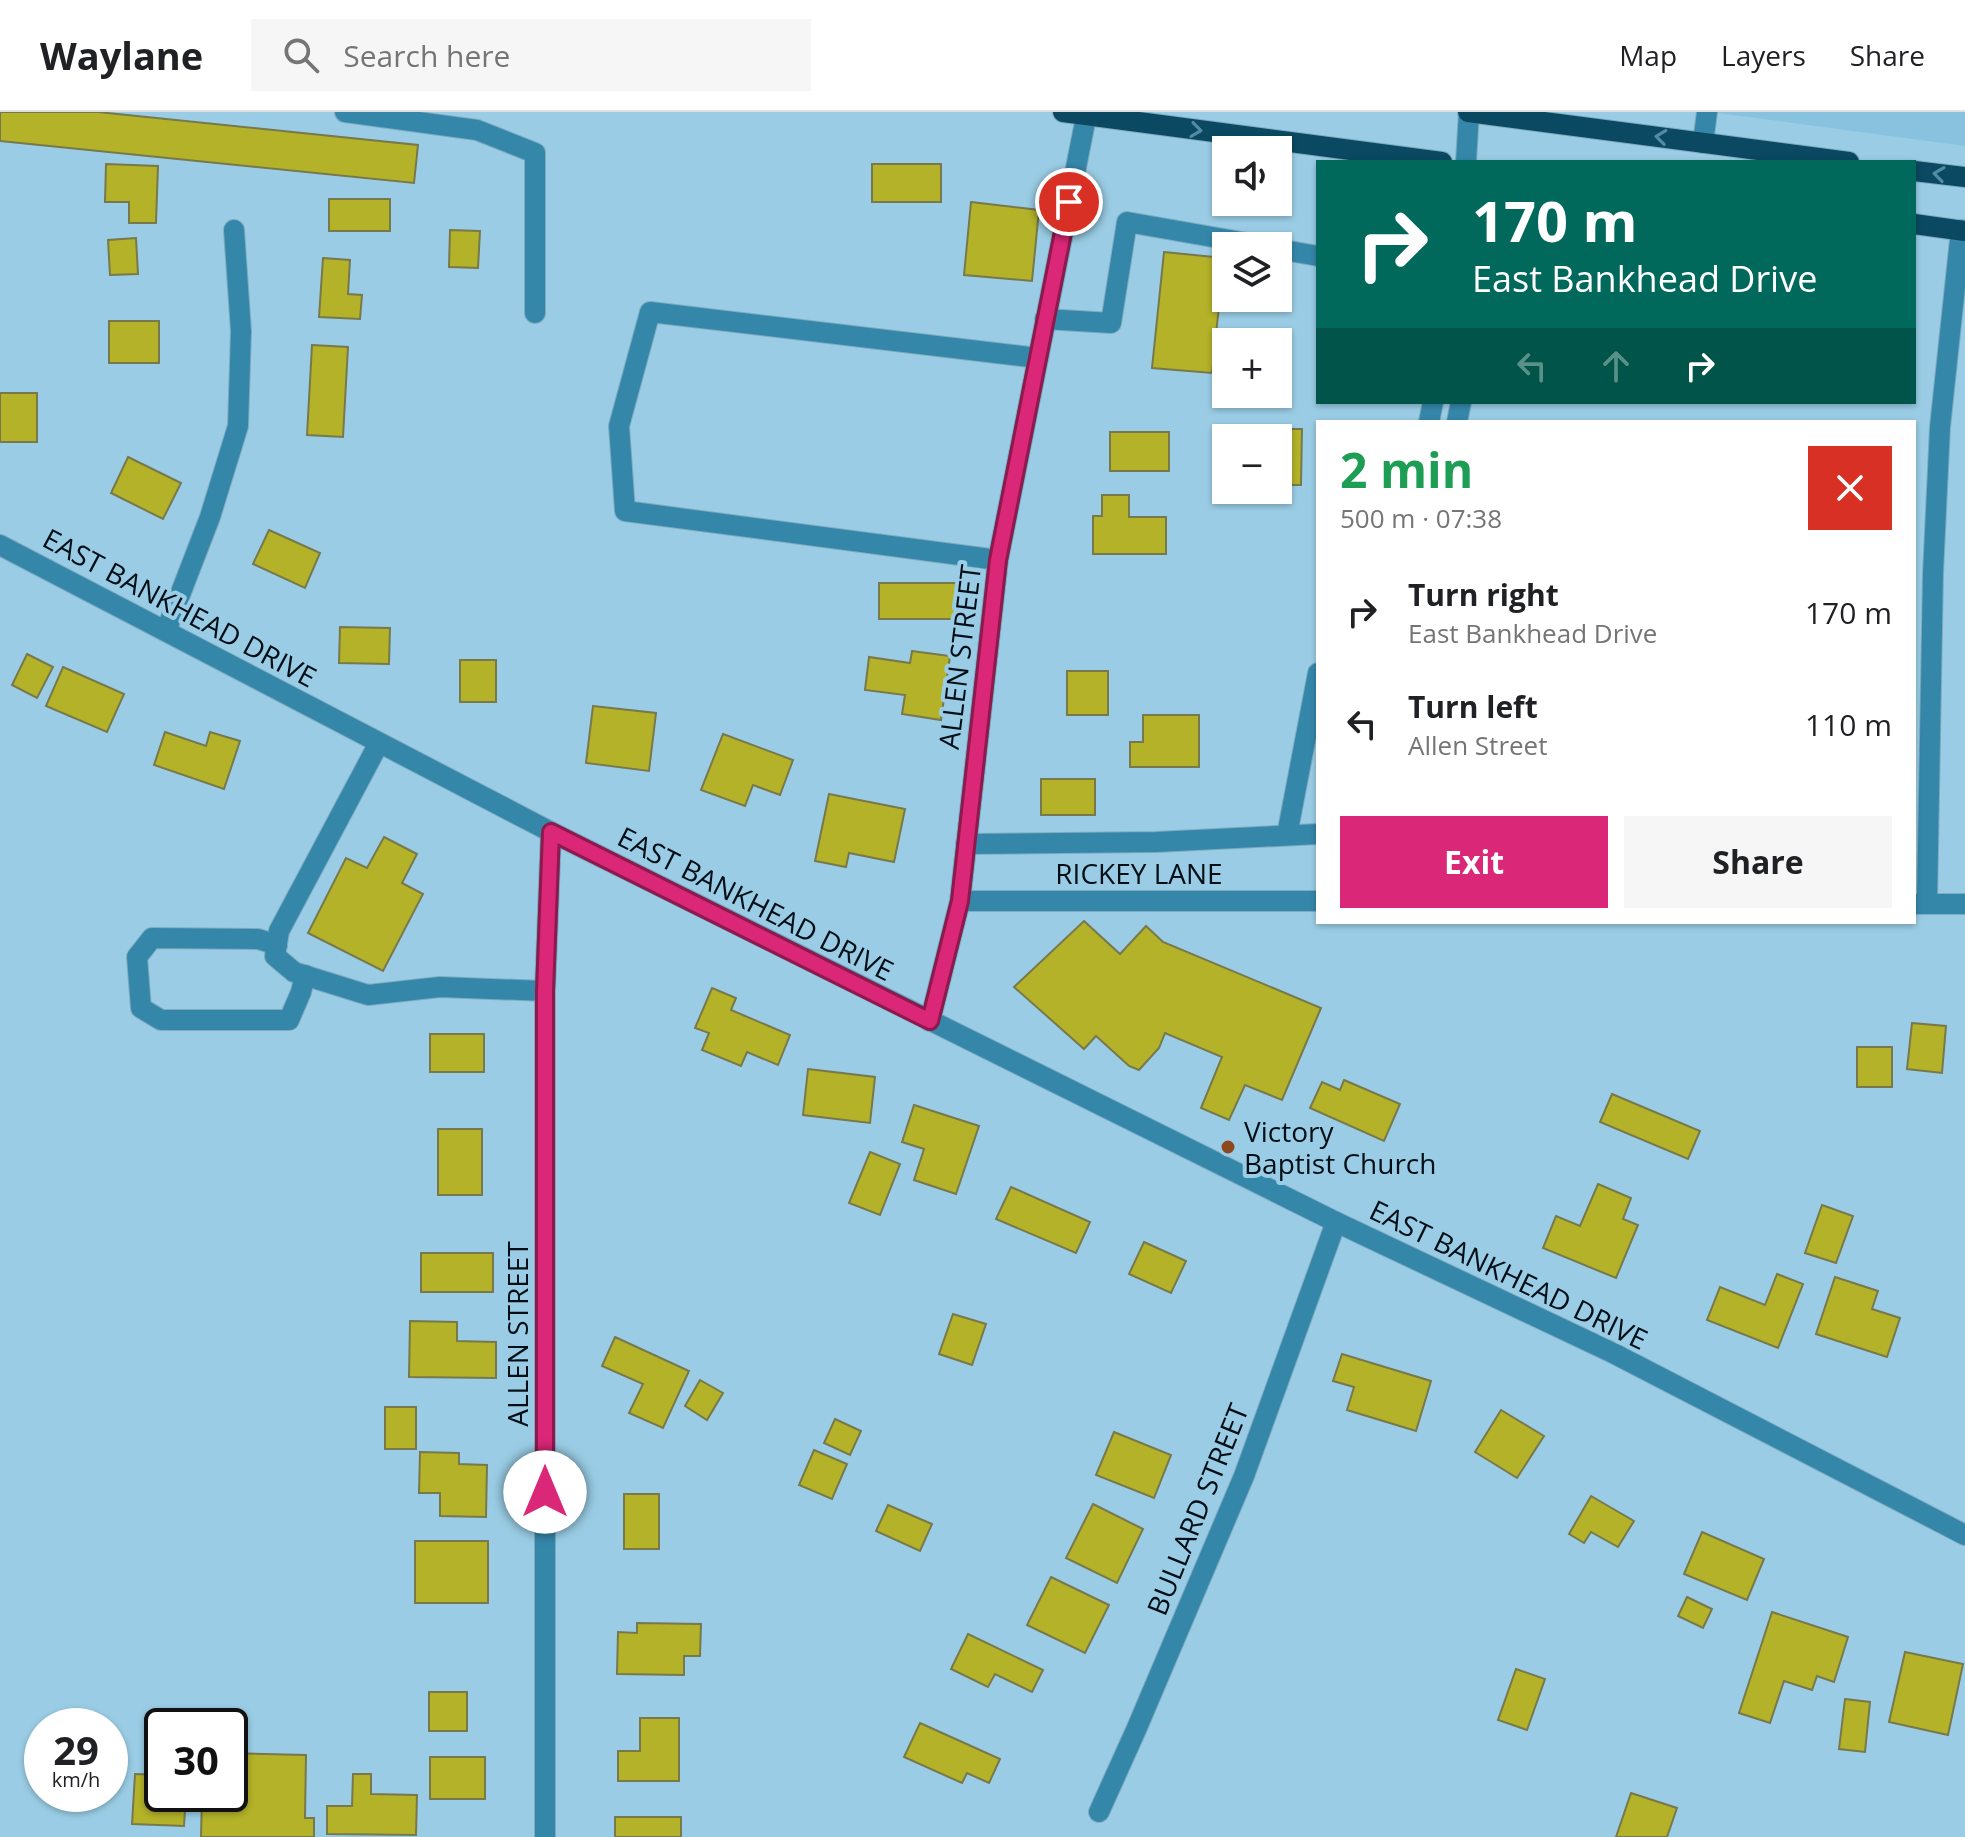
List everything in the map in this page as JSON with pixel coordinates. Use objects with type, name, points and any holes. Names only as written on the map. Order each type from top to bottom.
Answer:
[{"type":"main road","points":[[1063,112],[1427,160]]},
{"type":"main road","points":[[1469,112],[1834,160]]},
{"type":"main road","points":[[1916,171],[1965,177]]},
{"type":"main road","points":[[1916,224],[1963,231]]},
{"type":"street","points":[[345,112],[477,130],[535,153],[535,313]]},
{"type":"street","points":[[1466,160],[1469,112]]},
{"type":"street","points":[[1703,143],[1707,112]]},
{"type":"street","name":"ALLEN STREET","points":[[930,1021],[960,901],[998,560],[1087,114]]},
{"type":"street","points":[[1045,319],[1111,323],[1127,222],[1212,237]]},
{"type":"street","points":[[166,631],[210,517],[238,426],[241,331],[234,230]]},
{"type":"street","points":[[1963,231],[1924,575],[1921,904],[1965,904]]},
{"type":"street","points":[[1292,251],[1316,256]]},
{"type":"street","points":[[998,560],[625,511],[619,426],[650,312],[1038,358]]},
{"type":"street","name":"EAST BANKHEAD DRIVE","points":[[0,545],[551,832],[1336,1222],[1613,1353],[1965,1535]]},
{"type":"street","points":[[1287,835],[1316,683]]},
{"type":"street","points":[[379,743],[279,931],[275,956],[294,972],[368,995],[440,987],[545,991]]},
{"type":"street","name":"ALLEN STREET","points":[[545,1837],[545,991],[551,832]]},
{"type":"street","points":[[966,844],[1156,842],[1316,834]]},
{"type":"street","name":"RICKEY LANE","points":[[960,901],[1316,901]]},
{"type":"street","points":[[277,945],[258,939],[152,938],[137,957],[141,1008],[161,1020],[289,1020],[305,975]]},
{"type":"street","name":"BULLARD STREET","points":[[1099,1812],[1244,1476],[1336,1222]]},
{"type":"shaded area","points":[[1711,112],[1965,112],[1965,146]]},
{"type":"building","points":[[0,112],[98,112],[418,145],[414,183],[0,141]]},
{"type":"building","points":[[106,164],[158,166],[156,223],[129,223],[129,202],[105,202]]},
{"type":"building","points":[[872,164],[941,164],[941,202],[872,202]]},
{"type":"building","points":[[329,199],[390,199],[390,231],[329,231]]},
{"type":"building","points":[[971,202],[1039,210],[1032,281],[964,275]]},
{"type":"building","points":[[450,230],[480,231],[478,268],[449,267]]},
{"type":"building","points":[[136,238],[138,274],[110,275],[108,240]]},
{"type":"building","points":[[1164,252],[1212,257],[1212,312],[1218,312],[1217,328],[1212,328],[1212,373],[1152,368]]},
{"type":"building","points":[[323,258],[350,260],[348,294],[362,295],[360,319],[319,317]]},
{"type":"building","points":[[109,321],[159,321],[159,363],[109,363]]},
{"type":"building","points":[[312,345],[348,347],[343,437],[307,435]]},
{"type":"building","points":[[0,393],[37,393],[37,442],[0,442]]},
{"type":"building","points":[[1292,429],[1302,429],[1301,485],[1292,485]]},
{"type":"building","points":[[1110,432],[1169,432],[1169,471],[1110,471]]},
{"type":"building","points":[[128,457],[181,483],[163,519],[111,493]]},
{"type":"building","points":[[1102,495],[1129,495],[1129,517],[1166,517],[1166,554],[1093,554],[1093,516],[1102,516]]},
{"type":"building","points":[[269,530],[320,553],[305,588],[253,564]]},
{"type":"building","points":[[879,583],[960,583],[960,619],[879,619]]},
{"type":"building","points":[[340,627],[390,628],[389,664],[339,663]]},
{"type":"building","points":[[912,651],[950,656],[941,720],[902,714],[905,695],[865,690],[869,657],[910,663]]},
{"type":"building","points":[[27,654],[53,667],[37,698],[12,685]]},
{"type":"building","points":[[460,660],[496,660],[496,702],[460,702]]},
{"type":"building","points":[[63,667],[124,694],[107,732],[46,706]]},
{"type":"building","points":[[1067,671],[1108,671],[1108,715],[1067,715]]},
{"type":"building","points":[[593,706],[656,713],[649,771],[586,763]]},
{"type":"building","points":[[1143,715],[1199,715],[1199,767],[1130,767],[1130,742],[1143,742]]},
{"type":"building","points":[[165,732],[206,746],[210,732],[240,741],[224,789],[154,765]]},
{"type":"building","points":[[723,734],[793,760],[780,795],[753,785],[745,806],[701,790]]},
{"type":"building","points":[[1041,779],[1095,779],[1095,815],[1041,815]]},
{"type":"building","points":[[829,794],[905,809],[894,862],[849,853],[846,867],[815,861]]},
{"type":"building","points":[[384,837],[417,854],[402,883],[423,894],[383,971],[308,933],[346,858],[367,868]]},
{"type":"building","points":[[1084,921],[1120,954],[1146,926],[1163,942],[1321,1008],[1282,1100],[1245,1085],[1229,1120],[1201,1108],[1222,1057],[1165,1033],[1159,1048],[1139,1070],[1129,1066],[1096,1036],[1084,1049],[1014,987]]},
{"type":"building","points":[[712,988],[736,998],[731,1010],[790,1035],[778,1065],[747,1052],[741,1066],[702,1050],[709,1033],[695,1028]]},
{"type":"building","points":[[1912,1023],[1946,1026],[1942,1073],[1907,1069]]},
{"type":"building","points":[[430,1034],[484,1034],[484,1072],[430,1072]]},
{"type":"building","points":[[1857,1047],[1892,1047],[1892,1087],[1857,1087]]},
{"type":"building","points":[[808,1069],[875,1077],[870,1123],[803,1115]]},
{"type":"building","points":[[1344,1080],[1400,1104],[1384,1141],[1310,1108],[1322,1082],[1340,1090]]},
{"type":"building","points":[[1612,1094],[1700,1131],[1688,1159],[1600,1122]]},
{"type":"building","points":[[914,1105],[979,1126],[956,1194],[914,1180],[924,1149],[902,1142]]},
{"type":"building","points":[[438,1129],[482,1129],[482,1195],[438,1195]]},
{"type":"building","points":[[870,1152],[900,1164],[880,1215],[849,1203]]},
{"type":"building","points":[[1598,1184],[1631,1198],[1623,1219],[1638,1225],[1616,1278],[1543,1248],[1556,1216],[1580,1226]]},
{"type":"building","points":[[1011,1187],[1090,1222],[1076,1253],[996,1219]]},
{"type":"building","points":[[1822,1205],[1853,1216],[1836,1263],[1805,1253]]},
{"type":"building","points":[[1144,1242],[1186,1261],[1171,1293],[1129,1274]]},
{"type":"building","points":[[421,1253],[493,1253],[493,1292],[421,1292]]},
{"type":"building","points":[[1777,1274],[1803,1284],[1778,1348],[1707,1320],[1720,1287],[1765,1305]]},
{"type":"building","points":[[1835,1277],[1878,1291],[1872,1309],[1900,1318],[1887,1357],[1816,1334]]},
{"type":"building","points":[[953,1314],[986,1324],[972,1365],[939,1354]]},
{"type":"building","points":[[410,1321],[457,1322],[457,1341],[496,1342],[496,1378],[409,1377]]},
{"type":"building","points":[[615,1337],[689,1371],[663,1428],[629,1413],[643,1384],[602,1366]]},
{"type":"building","points":[[1342,1354],[1431,1381],[1416,1431],[1347,1410],[1354,1387],[1333,1381]]},
{"type":"building","points":[[700,1380],[723,1393],[707,1420],[685,1406]]},
{"type":"building","points":[[385,1407],[416,1407],[416,1449],[385,1449]]},
{"type":"building","points":[[1501,1410],[1544,1436],[1517,1478],[1475,1452]]},
{"type":"building","points":[[835,1419],[861,1431],[850,1455],[824,1443]]},
{"type":"building","points":[[1114,1432],[1171,1455],[1154,1498],[1096,1475]]},
{"type":"building","points":[[814,1450],[847,1464],[832,1499],[799,1485]]},
{"type":"building","points":[[420,1452],[459,1453],[459,1464],[487,1465],[486,1517],[440,1516],[440,1493],[419,1493]]},
{"type":"building","points":[[624,1494],[659,1494],[659,1549],[624,1549]]},
{"type":"building","points":[[1591,1496],[1634,1521],[1618,1547],[1591,1532],[1584,1543],[1569,1534]]},
{"type":"building","points":[[1093,1504],[1143,1529],[1117,1583],[1066,1558]]},
{"type":"building","points":[[888,1505],[932,1524],[920,1551],[876,1531]]},
{"type":"building","points":[[1702,1532],[1764,1559],[1747,1600],[1684,1574]]},
{"type":"building","points":[[415,1541],[488,1541],[488,1603],[415,1603]]},
{"type":"building","points":[[1051,1577],[1109,1605],[1085,1653],[1027,1625]]},
{"type":"building","points":[[1687,1597],[1712,1609],[1703,1628],[1678,1616]]},
{"type":"building","points":[[1772,1612],[1848,1637],[1834,1682],[1817,1676],[1812,1690],[1784,1681],[1770,1723],[1739,1713]]},
{"type":"building","points":[[637,1623],[701,1624],[700,1656],[684,1656],[684,1675],[617,1674],[618,1632],[637,1633]]},
{"type":"building","points":[[968,1634],[1043,1670],[1032,1692],[995,1674],[988,1687],[951,1669]]},
{"type":"building","points":[[1905,1652],[1963,1664],[1948,1735],[1889,1722]]},
{"type":"building","points":[[1516,1669],[1545,1679],[1527,1730],[1498,1720]]},
{"type":"building","points":[[429,1692],[467,1692],[467,1731],[429,1731]]},
{"type":"building","points":[[1845,1699],[1870,1702],[1865,1752],[1839,1749]]},
{"type":"building","points":[[640,1718],[679,1718],[679,1781],[618,1781],[618,1751],[640,1751]]},
{"type":"building","points":[[920,1723],[1000,1759],[989,1783],[967,1773],[962,1783],[904,1757]]},
{"type":"building","points":[[248,1753],[306,1755],[305,1818],[314,1818],[314,1837],[201,1837],[202,1812],[248,1812]]},
{"type":"building","points":[[430,1757],[485,1757],[485,1799],[430,1799]]},
{"type":"building","points":[[135,1774],[144,1774],[144,1812],[185,1812],[184,1826],[132,1824]]},
{"type":"building","points":[[353,1774],[371,1774],[371,1794],[417,1795],[416,1835],[327,1834],[327,1806],[352,1806]]},
{"type":"building","points":[[1631,1793],[1677,1808],[1667,1837],[1616,1837]]},
{"type":"building","points":[[615,1817],[681,1817],[681,1837],[615,1837]]},
{"type":"place","name":"Victory Baptist Church","points":[[1228,1147]]},
{"type":"route","points":[[545,1492],[545,991],[551,832],[930,1021],[960,901],[998,560],[1069,202]]}]
